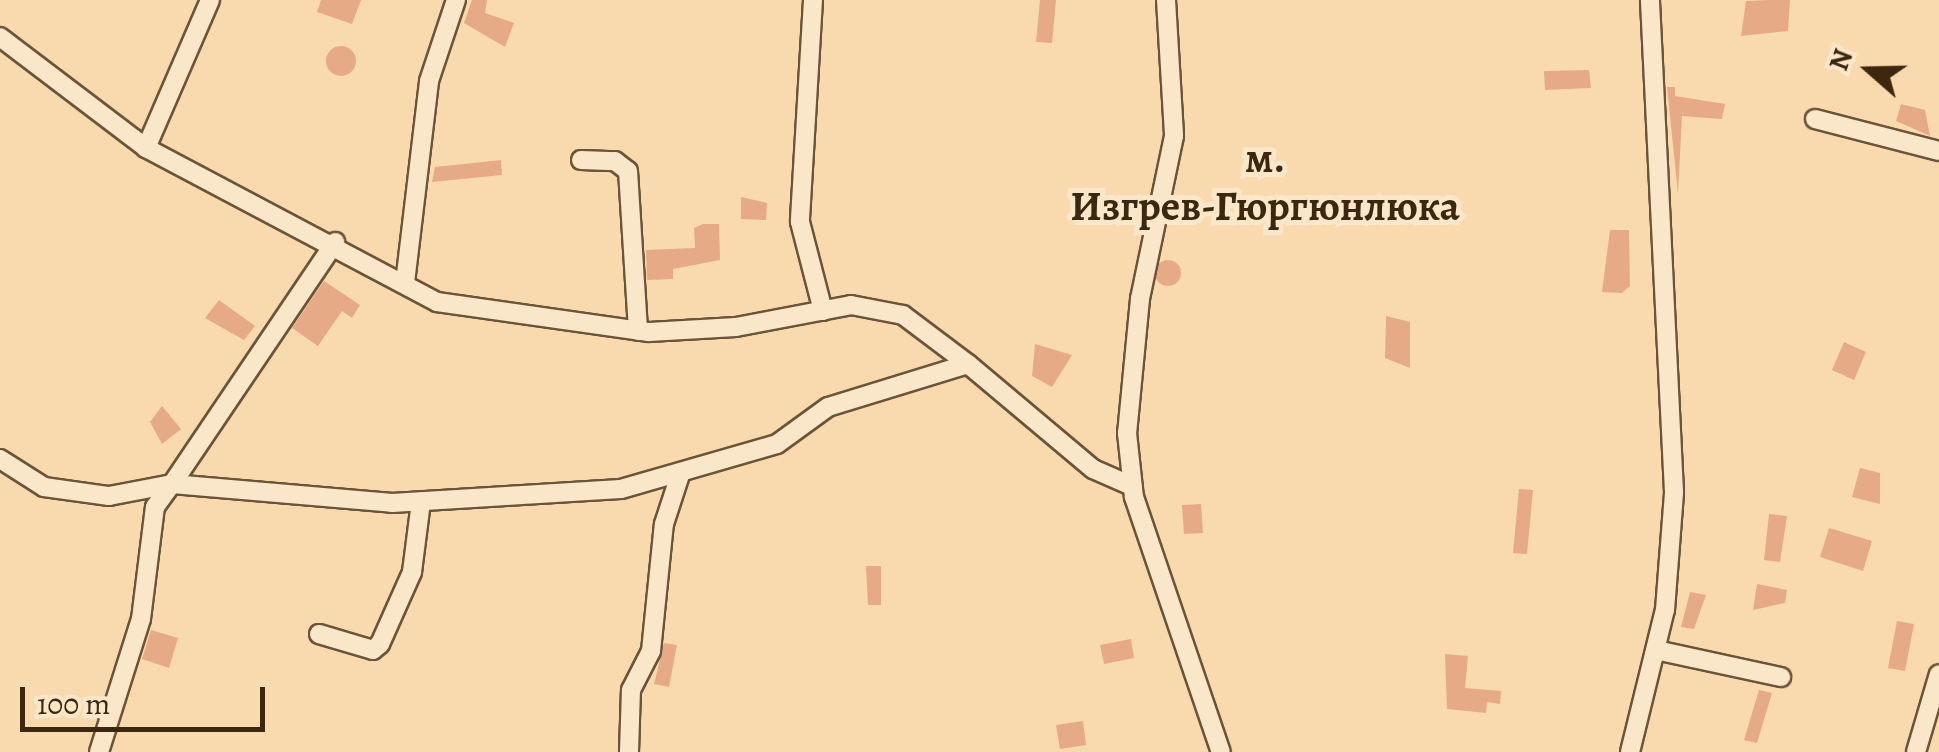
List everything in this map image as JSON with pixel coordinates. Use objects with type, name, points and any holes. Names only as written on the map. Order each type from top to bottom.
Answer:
[{"type":"street","points":[[146,148],[210,0]]},
{"type":"street","points":[[404,283],[429,82],[456,0]]},
{"type":"street","points":[[814,0],[800,222],[823,310]]},
{"type":"street","points":[[1166,0],[1174,136],[1140,298],[1127,433],[1132,486],[1221,752]]},
{"type":"street","points":[[1630,752],[1656,650],[1674,492],[1650,0]]},
{"type":"street","points":[[0,36],[146,148],[335,242],[437,302],[504,317],[638,330],[736,328],[851,306],[903,315],[1093,469],[1132,486]]},
{"type":"street","points":[[1816,119],[1939,152]]},
{"type":"street","points":[[581,160],[615,161],[628,171],[638,330]]},
{"type":"street","points":[[99,752],[141,619],[155,507],[335,242]]},
{"type":"street","points":[[0,459],[44,486],[109,496],[172,484],[421,502],[548,497],[680,475],[776,444],[828,407],[968,364]]},
{"type":"street","points":[[628,752],[632,690],[651,652],[664,524],[680,475]]},
{"type":"street","points":[[319,634],[374,650],[380,644],[412,572],[421,502]]},
{"type":"street","points":[[1656,650],[1781,677]]},
{"type":"street","points":[[1916,752],[1939,674]]},
{"type":"building","points":[[321,0],[361,0],[352,24],[317,12]]},
{"type":"building","points":[[472,0],[487,0],[485,13],[514,23],[505,47],[464,23]]},
{"type":"building","points":[[1040,0],[1056,0],[1052,43],[1036,42]]},
{"type":"building","points":[[1790,0],[1788,31],[1741,36],[1746,1]]},
{"type":"building","points":[[341,46],[355,55],[356,61],[347,75],[341,76],[327,67],[326,61],[335,47]]},
{"type":"building","points":[[1589,70],[1591,88],[1545,90],[1544,71]]},
{"type":"building","points":[[1667,87],[1675,87],[1675,96],[1725,104],[1722,119],[1682,116],[1678,194]]},
{"type":"building","points":[[1901,104],[1925,110],[1930,136],[1896,121]]},
{"type":"building","points":[[501,160],[502,175],[432,182],[435,167]]},
{"type":"building","points":[[741,197],[767,203],[766,220],[741,219]]},
{"type":"building","points":[[719,224],[720,260],[673,269],[673,279],[647,280],[646,250],[695,248],[694,228]]},
{"type":"building","points":[[1610,230],[1629,230],[1630,286],[1622,293],[1602,292]]},
{"type":"building","points":[[1168,260],[1177,264],[1181,273],[1177,282],[1168,286],[1159,282],[1155,273],[1159,264]]},
{"type":"building","points":[[324,281],[360,305],[352,318],[342,311],[318,346],[292,328]]},
{"type":"building","points":[[219,300],[255,326],[244,340],[205,318]]},
{"type":"building","points":[[1386,316],[1410,322],[1410,368],[1385,358]]},
{"type":"building","points":[[1844,342],[1866,352],[1854,380],[1832,370]]},
{"type":"building","points":[[1035,344],[1072,355],[1052,387],[1032,376]]},
{"type":"building","points":[[162,406],[181,429],[162,444],[150,422]]},
{"type":"building","points":[[1860,468],[1880,473],[1880,504],[1852,497]]},
{"type":"building","points":[[1519,489],[1533,490],[1527,554],[1513,553]]},
{"type":"building","points":[[1201,504],[1203,533],[1184,534],[1182,505]]},
{"type":"building","points":[[1769,514],[1787,516],[1780,562],[1764,560]]},
{"type":"building","points":[[1829,528],[1872,541],[1863,571],[1820,557]]},
{"type":"building","points":[[866,566],[881,566],[881,605],[868,605]]},
{"type":"building","points":[[1757,584],[1787,590],[1785,603],[1753,610]]},
{"type":"building","points":[[1690,592],[1706,595],[1694,629],[1681,627]]},
{"type":"building","points":[[1897,621],[1914,624],[1905,671],[1888,668]]},
{"type":"building","points":[[151,630],[178,638],[169,668],[142,659]]},
{"type":"building","points":[[1131,639],[1134,658],[1104,664],[1100,645]]},
{"type":"building","points":[[664,643],[677,645],[669,687],[654,684]]},
{"type":"building","points":[[1445,654],[1468,656],[1465,688],[1501,691],[1500,704],[1487,702],[1486,713],[1447,709]]},
{"type":"building","points":[[1759,690],[1772,693],[1757,743],[1744,740]]},
{"type":"building","points":[[1083,721],[1086,745],[1060,749],[1056,725]]},
{"type":"district","name":"м. Изгрев-Гюргюнлюка","points":[[1265,182]]}]
